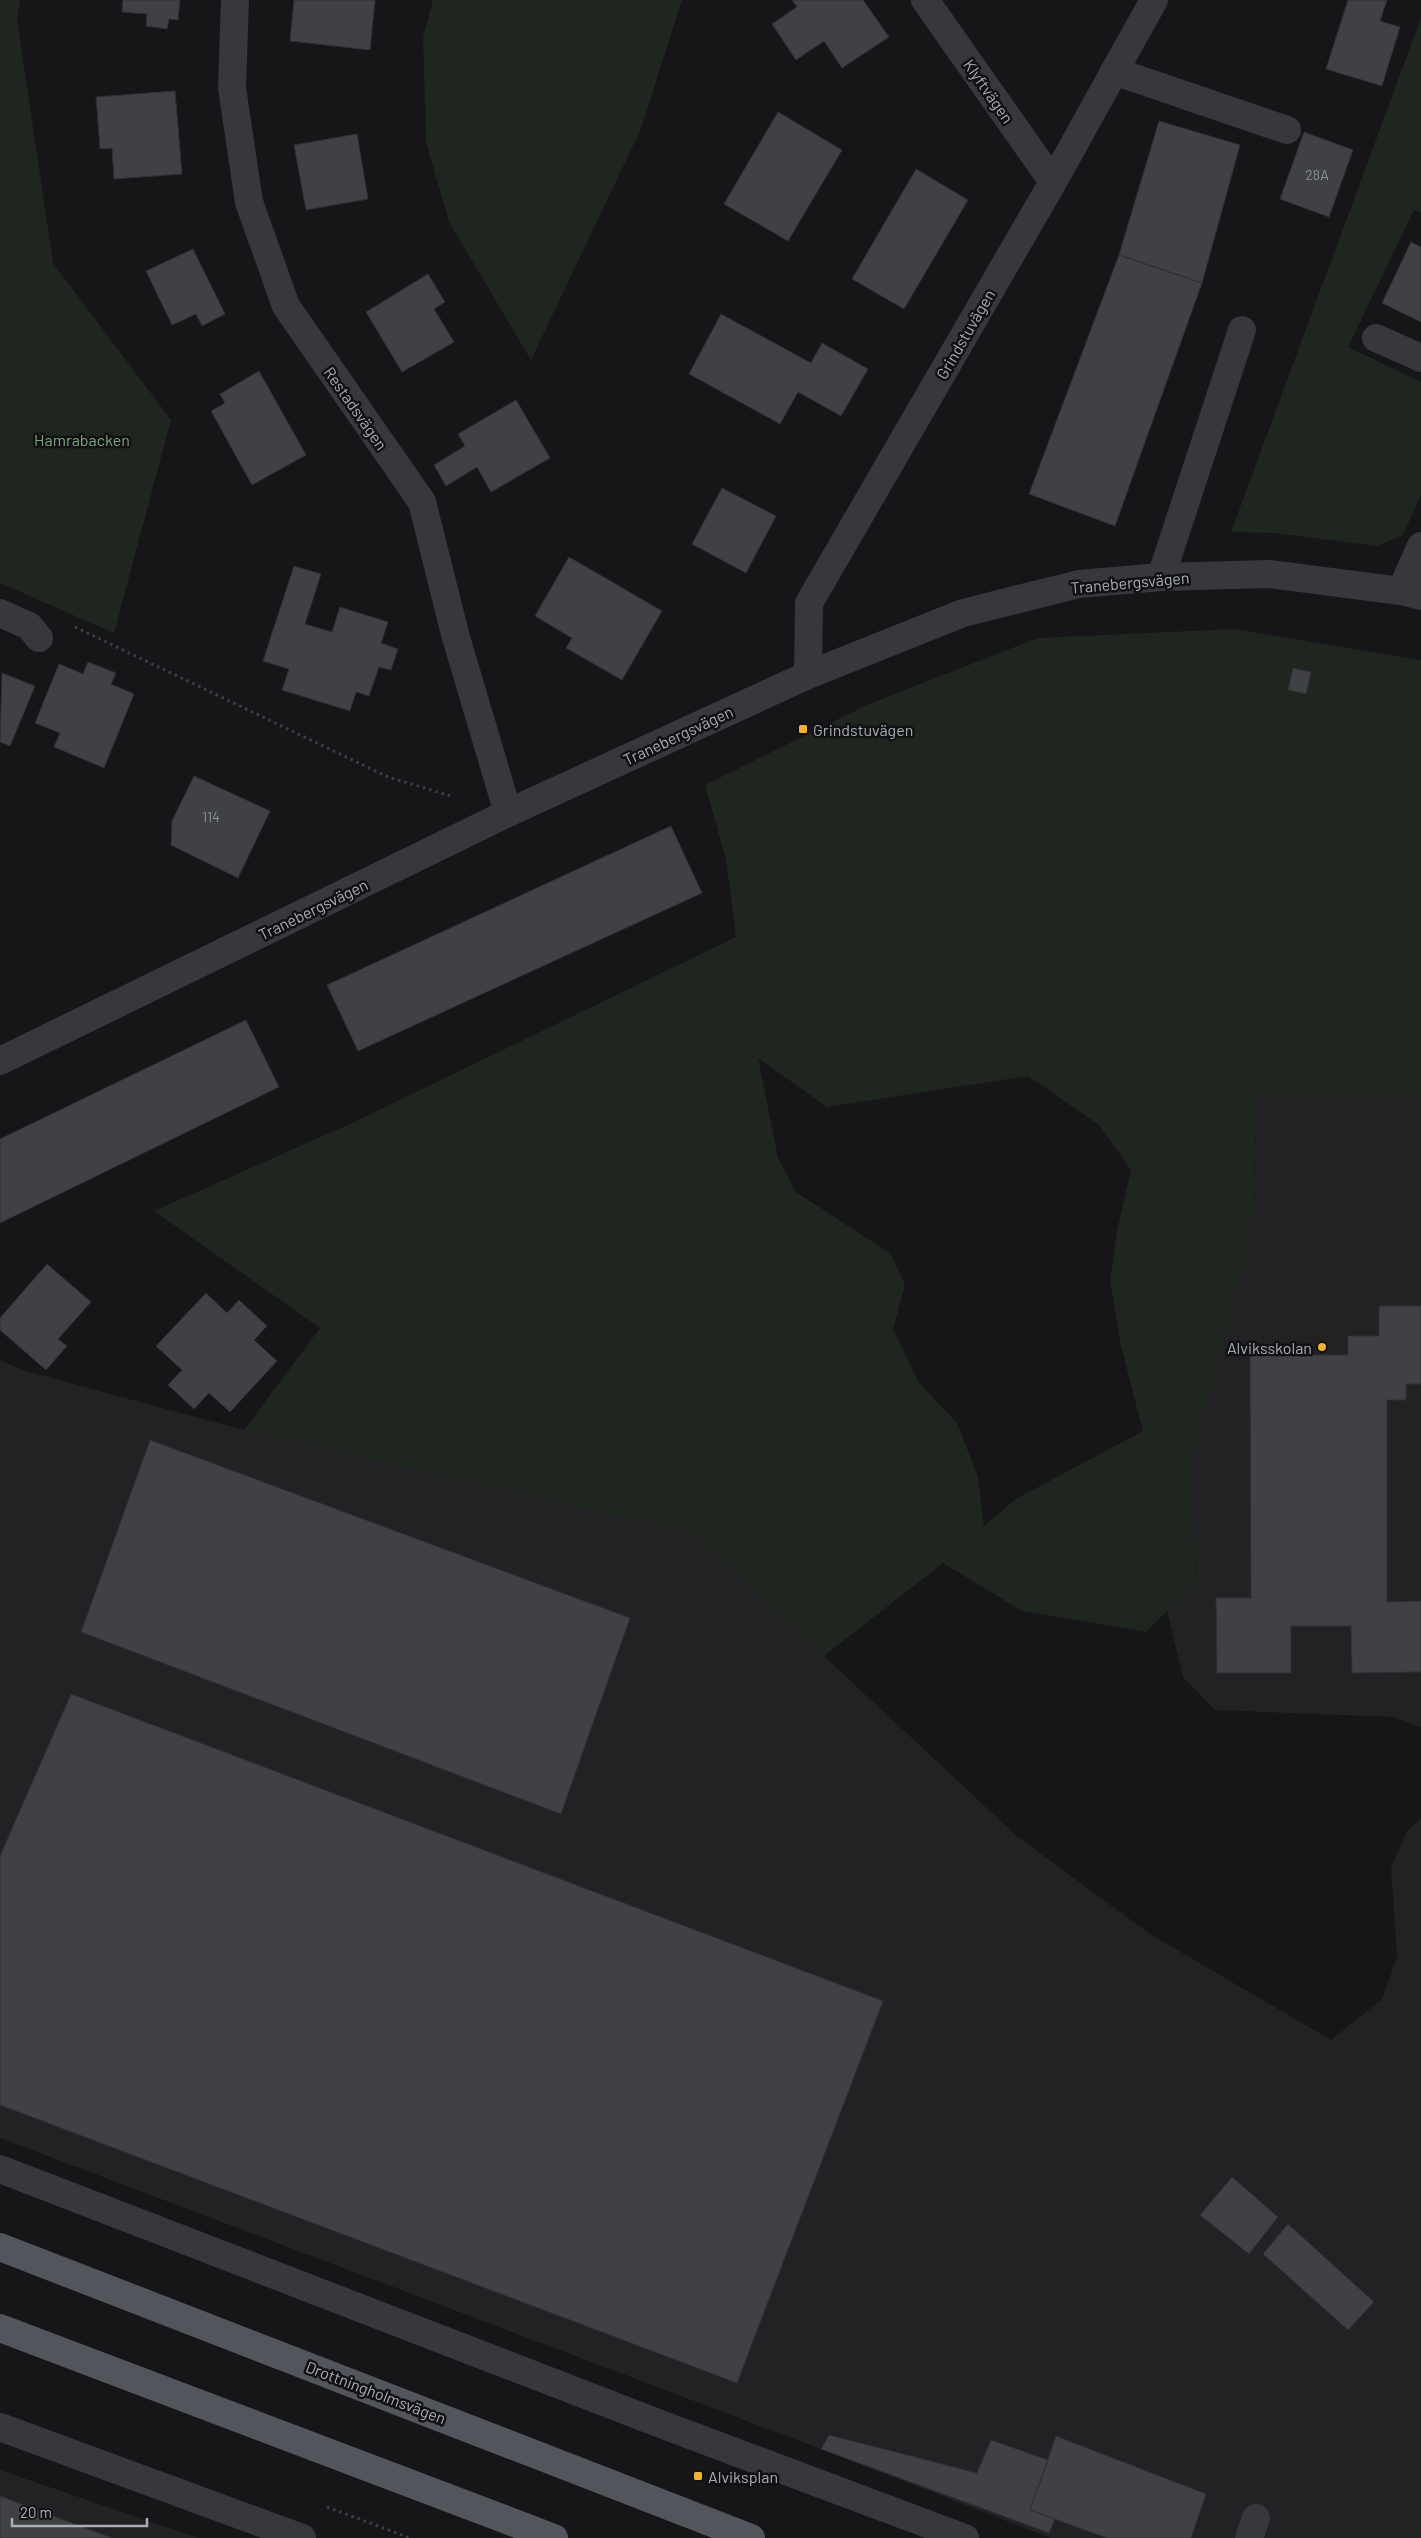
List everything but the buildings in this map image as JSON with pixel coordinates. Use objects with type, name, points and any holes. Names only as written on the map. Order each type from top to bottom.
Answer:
[{"type":"main road","name":"Drottningholmsvägen","points":[[0,2247],[751,2538]]},
{"type":"main road","points":[[0,2328],[554,2538]]},
{"type":"street","name":"Restadsvägen","points":[[235,0],[232,88],[249,202],[286,306],[422,502],[455,634],[508,813]]},
{"type":"street","name":"Klyftvägen","points":[[925,0],[1053,182]]},
{"type":"street","name":"Grindstuvägen","points":[[808,676],[809,603],[1053,182],[1154,0]]},
{"type":"street","points":[[1114,71],[1287,130]]},
{"type":"street","points":[[1161,577],[1242,330]]},
{"type":"street","points":[[1376,338],[1421,358]]},
{"type":"street","name":"Tranebergsvägen","points":[[0,1061],[508,813],[808,676],[963,613],[1079,584],[1161,577],[1269,574],[1411,593],[1421,546]]},
{"type":"street","points":[[0,612],[29,626],[39,638]]},
{"type":"street","points":[[0,2170],[658,2423],[965,2538]]},
{"type":"street","points":[[0,2427],[302,2538]]},
{"type":"path","points":[[71,625],[388,777],[508,813]]},
{"type":"shaded area","name":"Alviksskolan","points":[[1257,1093],[1421,1098],[1421,1728],[1393,1717],[1215,1710],[1183,1677],[1167,1610],[1196,1581],[1192,1459],[1252,1236]]},
{"type":"shaded area","points":[[0,1360],[22,1370],[244,1430],[692,1533],[1018,1837],[1150,1934],[1331,2040],[1382,1999],[1397,1957],[1391,1868],[1407,1831],[1421,1819],[1421,2538],[1050,2538],[821,2449],[0,2138]]},
{"type":"shaded area","points":[[0,2470],[198,2538],[0,2538]]},
{"type":"green space","name":"Hamrabacken","points":[[0,0],[20,0],[17,19],[53,263],[171,420],[114,633],[0,583]]},
{"type":"green space","points":[[433,0],[682,0],[641,129],[531,360],[449,222],[426,142],[423,37]]},
{"type":"green space","points":[[1421,18],[1421,213],[1414,210],[1348,347],[1421,382],[1421,495],[1403,535],[1377,546],[1275,533],[1231,532]]},
{"type":"green space","points":[[1235,629],[1421,660],[1421,1098],[1257,1094],[1252,1236],[1192,1459],[1196,1582],[1146,1632],[1022,1611],[943,1563],[824,1656],[692,1533],[244,1430],[320,1328],[154,1211],[352,1123],[736,937],[726,859],[705,785],[869,704],[1038,638]],"holes":[[[758,1058],[827,1107],[1028,1076],[1099,1125],[1131,1170],[1117,1231],[1110,1281],[1120,1342],[1143,1431],[1016,1499],[984,1526],[978,1477],[957,1423],[919,1383],[893,1329],[905,1285],[891,1254],[796,1192],[778,1158]]]},
{"type":"place","name":"Grindstuvägen","points":[[803,729]]},
{"type":"place","name":"Alviksskolan","points":[[1322,1347]]},
{"type":"place","name":"Alviksplan","points":[[698,2476]]}]
